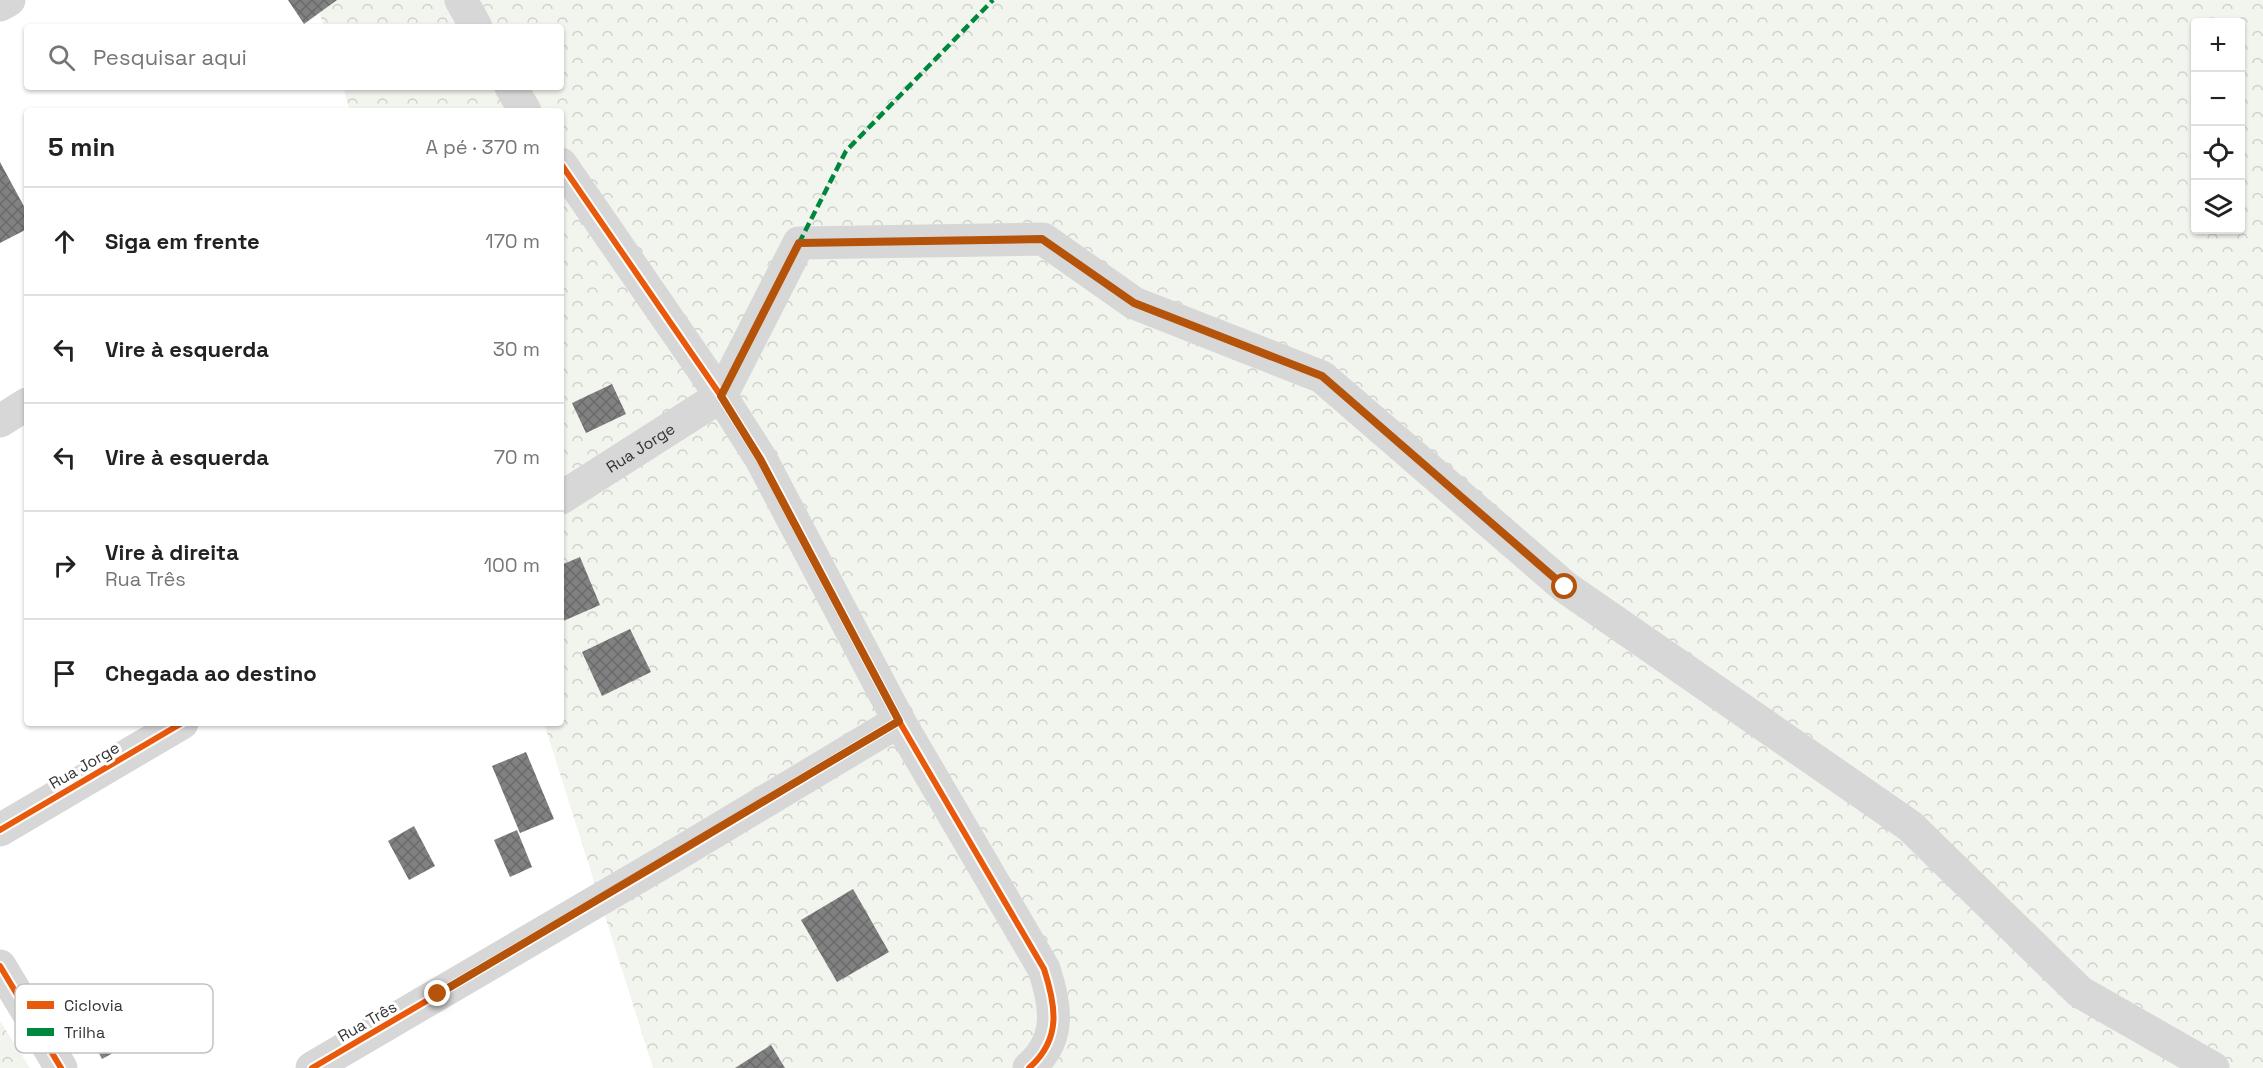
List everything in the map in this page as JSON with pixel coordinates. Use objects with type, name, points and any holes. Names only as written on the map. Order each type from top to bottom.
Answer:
[{"type":"street","points":[[0,5],[9,0]]},
{"type":"street","points":[[461,0],[474,24]]},
{"type":"street","points":[[513,90],[523,108]]},
{"type":"street","points":[[564,168],[721,396],[760,459],[899,721],[1044,969],[1054,999],[1054,1025],[1046,1046],[1029,1068]]},
{"type":"street","points":[[721,396],[799,243],[1042,239],[1134,303],[1322,376],[1565,587],[1910,826],[2080,992],[2212,1068]]},
{"type":"street","name":"Rua Jorge","points":[[564,496],[721,396]]},
{"type":"street","points":[[0,421],[24,406]]},
{"type":"street","name":"Rua Três","points":[[312,1068],[899,721]]},
{"type":"street","name":"Rua Jorge","points":[[0,830],[177,726]]},
{"type":"street","points":[[0,966],[15,991]]},
{"type":"street","points":[[52,1053],[61,1068]]},
{"type":"green space","points":[[315,0],[2263,0],[2263,1068],[653,1068],[545,726],[564,726],[564,108],[349,108],[344,90],[564,90],[564,24],[323,24]]},
{"type":"green space","points":[[0,1021],[15,1044],[15,1053],[20,1053],[30,1068],[0,1068]]},
{"type":"building","points":[[288,0],[337,0],[304,24]]},
{"type":"building","points":[[0,162],[24,206],[24,231],[0,243]]},
{"type":"building","points":[[612,384],[626,414],[586,433],[572,403]]},
{"type":"building","points":[[580,557],[600,605],[564,621],[564,564]]},
{"type":"building","points":[[630,629],[651,672],[602,696],[582,652]]},
{"type":"building","points":[[526,752],[554,819],[520,833],[492,766]]},
{"type":"building","points":[[414,826],[435,866],[409,880],[388,841]]},
{"type":"building","points":[[517,830],[532,867],[510,877],[494,840]]},
{"type":"building","points":[[853,889],[889,952],[837,982],[801,920]]},
{"type":"building","points":[[771,1045],[785,1068],[735,1068]]},
{"type":"building","points":[[99,1053],[113,1053],[102,1059]]},
{"type":"marked path","points":[[799,243],[846,151],[993,0]]},
{"type":"cycle path","points":[[564,168],[721,396],[761,459],[899,721],[1044,969],[1051,996],[1053,1022],[1047,1046],[1029,1068]]},
{"type":"cycle path","points":[[312,1068],[899,721]]},
{"type":"cycle path","points":[[0,830],[177,726]]},
{"type":"cycle path","points":[[0,966],[15,991]]},
{"type":"cycle path","points":[[52,1053],[61,1068]]},
{"type":"route","points":[[438,994],[899,721],[760,459],[721,396],[799,243],[1042,239],[1134,303],[1322,376],[1565,587]]}]
